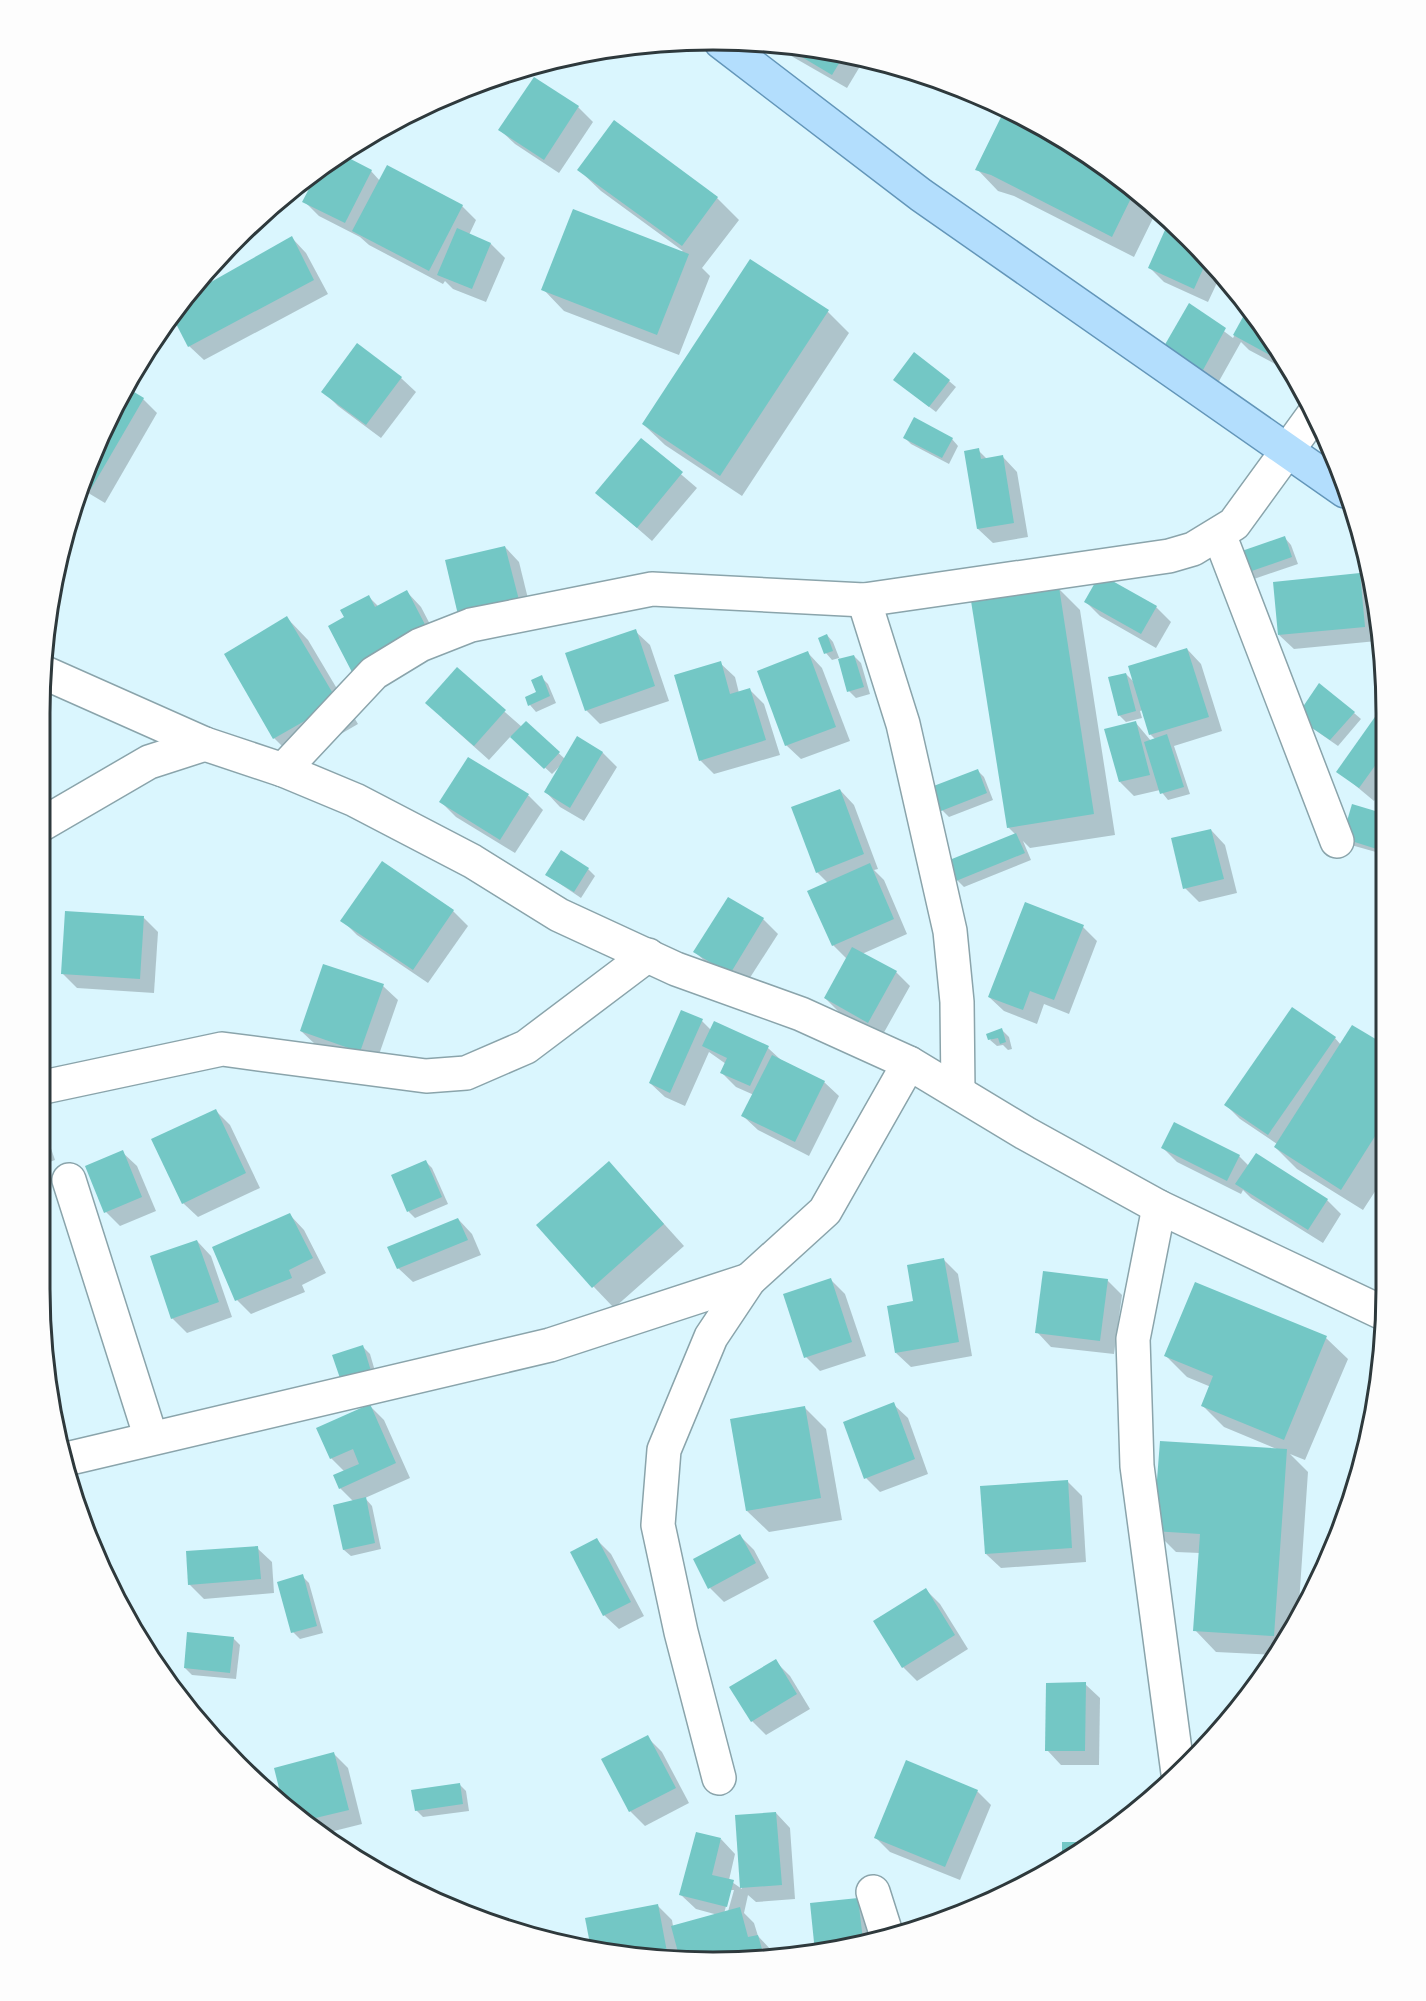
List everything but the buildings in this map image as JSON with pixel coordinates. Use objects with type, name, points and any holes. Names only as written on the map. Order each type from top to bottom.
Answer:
[{"type":"main road","points":[[732,50],[921,195],[1335,484]]},
{"type":"street","points":[[283,770],[374,673],[420,645],[471,625],[652,589],[864,600],[1170,556],[1193,549],[1234,524],[1308,421]]},
{"type":"street","points":[[1219,534],[1337,841]]},
{"type":"street","points":[[864,600],[903,724],[950,931],[957,1002],[958,1091]]},
{"type":"street","points":[[51,675],[205,744],[283,770],[355,800],[472,861],[560,915],[676,969],[801,1014],[909,1063],[1025,1133],[1159,1207],[1375,1310]]},
{"type":"street","points":[[50,820],[148,762],[205,744]]},
{"type":"street","points":[[50,1086],[222,1049],[426,1076],[466,1073],[526,1047],[648,956]]},
{"type":"street","points":[[719,1779],[681,1632],[658,1525],[664,1450],[711,1337],[749,1280],[825,1211],[909,1063]]},
{"type":"street","points":[[69,1180],[151,1438]]},
{"type":"street","points":[[1159,1207],[1133,1339],[1137,1466],[1177,1762]]},
{"type":"street","points":[[71,1458],[550,1345],[749,1280]]},
{"type":"street","points":[[873,1892],[885,1929]]}]
